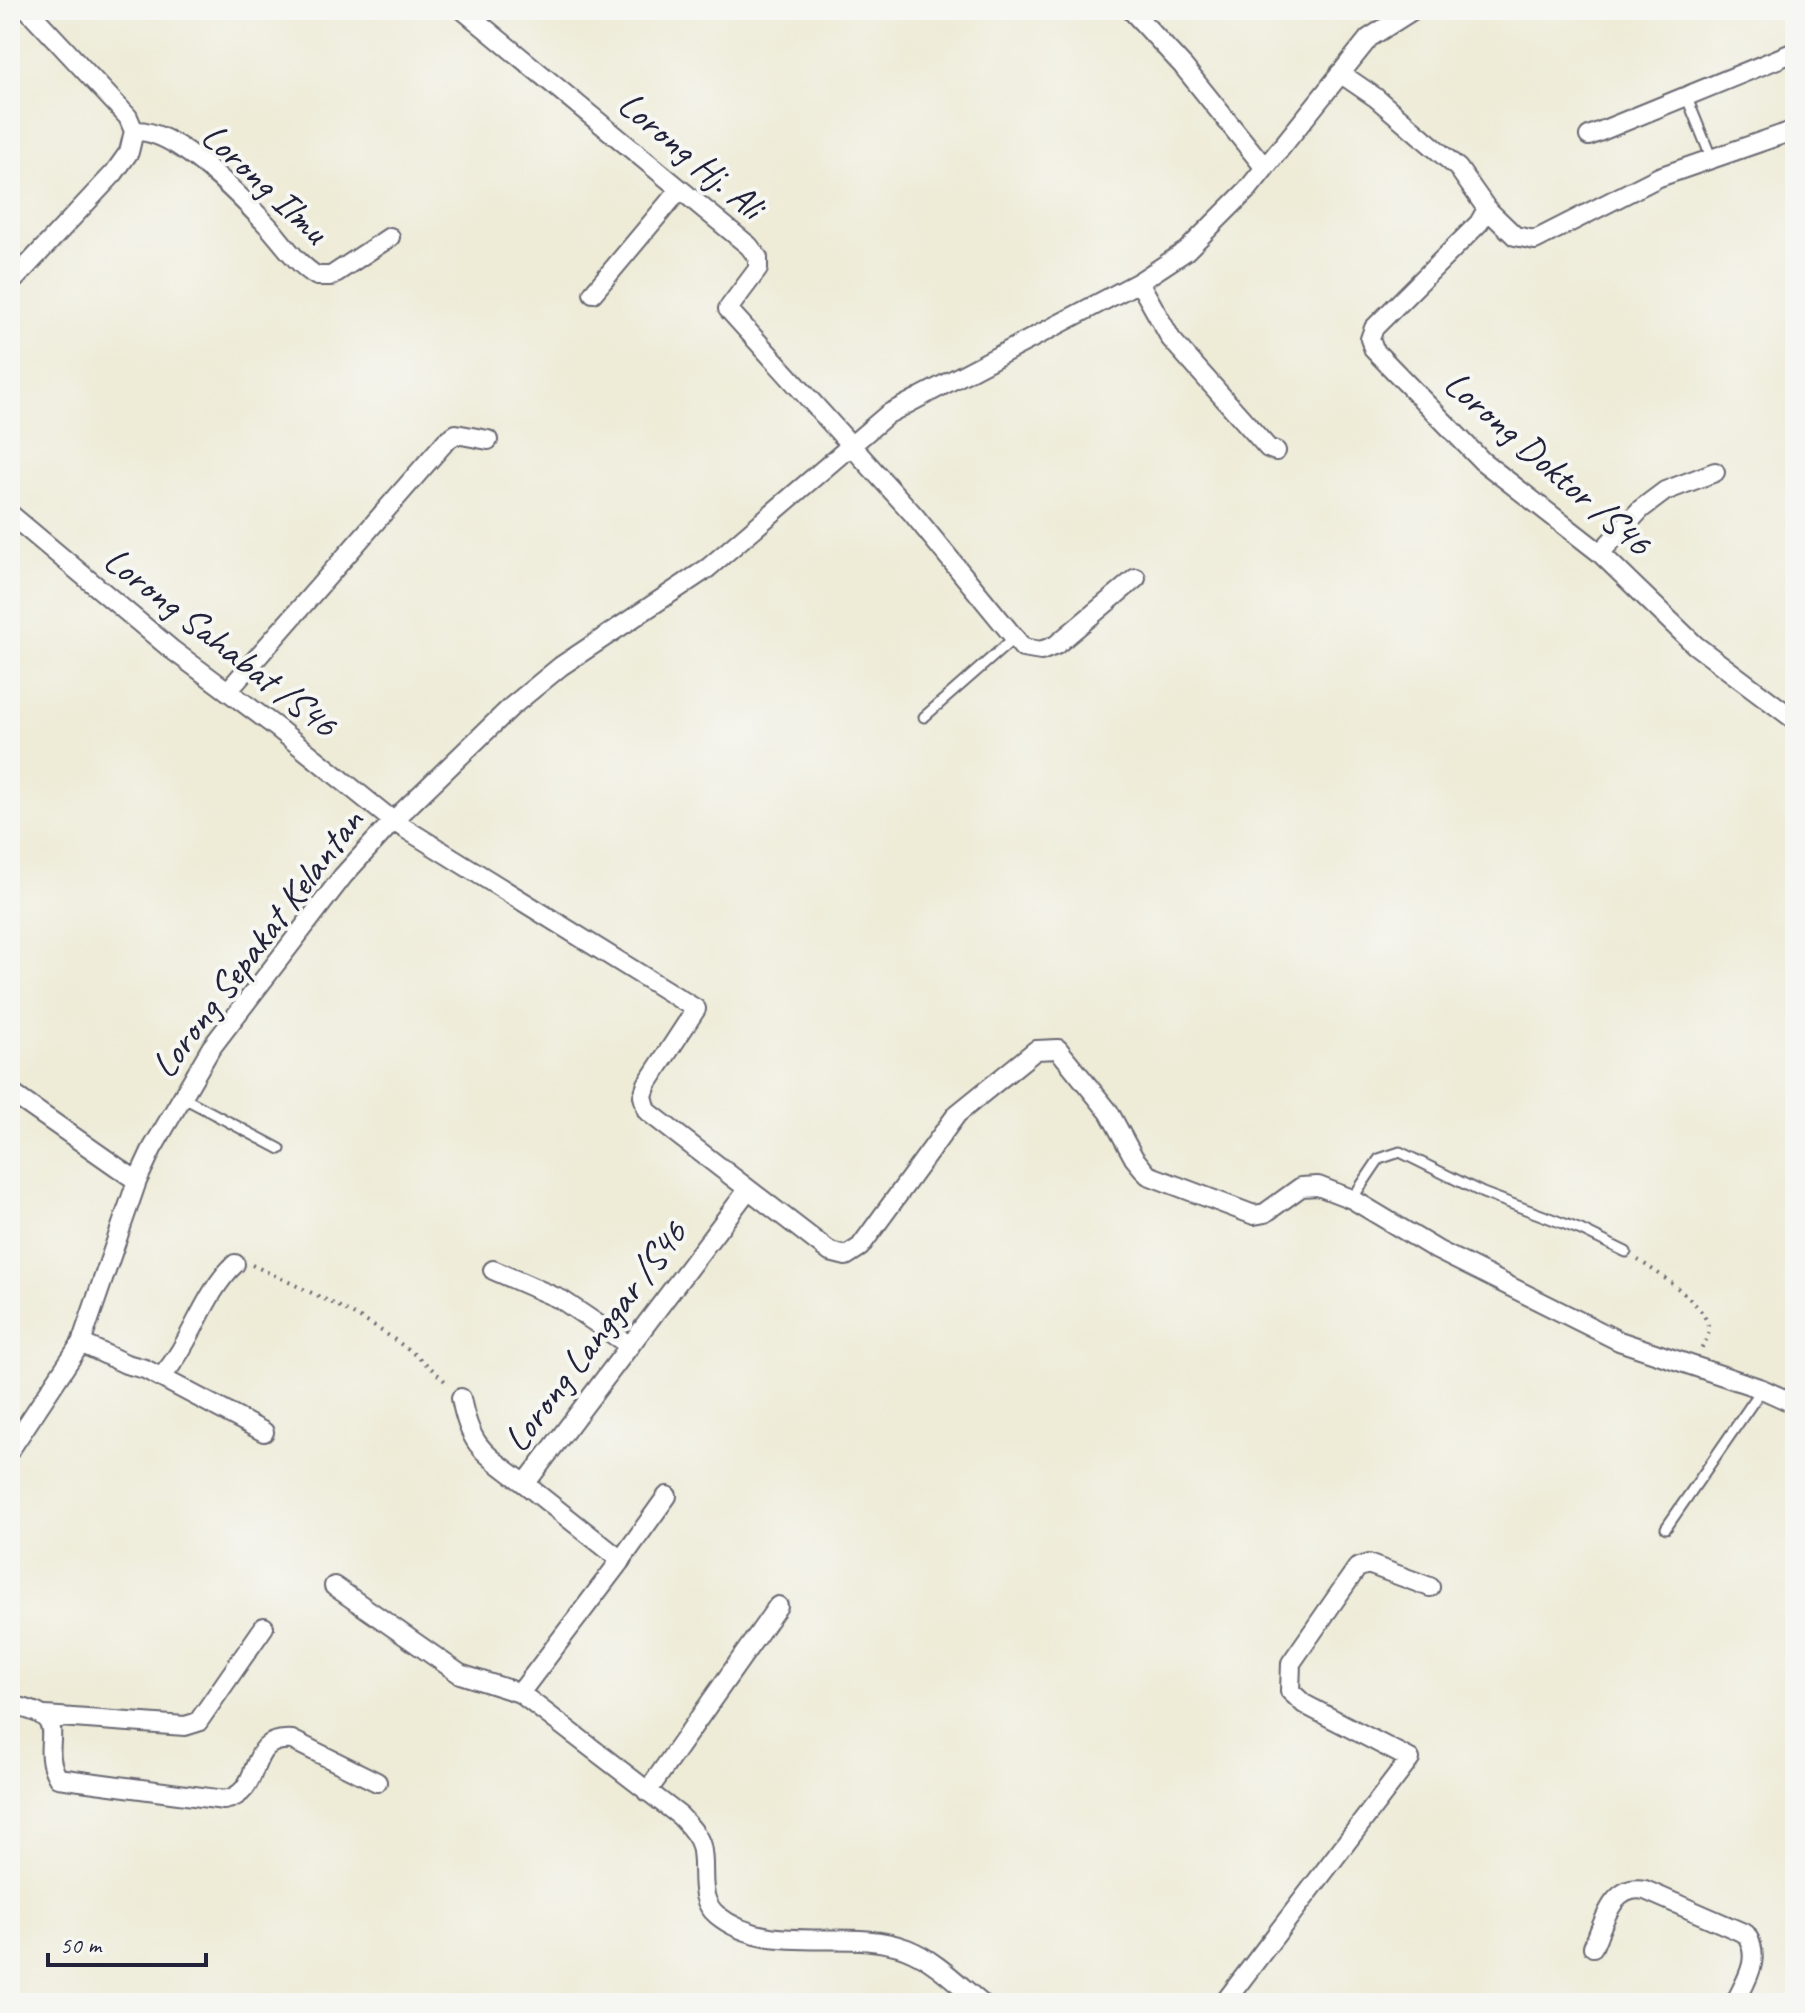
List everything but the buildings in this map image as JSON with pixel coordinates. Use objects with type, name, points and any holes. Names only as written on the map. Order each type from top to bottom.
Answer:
[{"type":"street","name":"Lorong Hj. Ali","points":[[463,10],[680,189],[758,258],[758,269],[728,309],[751,338],[852,445]]},
{"type":"street","points":[[1131,10],[1183,66],[1265,168]]},
{"type":"street","name":"Lorong Sepakat Kelantan","points":[[10,1450],[81,1343],[137,1181],[182,1097],[228,1025],[343,876],[393,821],[511,707],[561,666],[708,568],[888,414],[1139,282],[1186,251],[1265,168],[1369,38],[1413,10]]},
{"type":"street","points":[[10,284],[114,173],[129,152],[134,131],[128,117],[30,11]]},
{"type":"street","points":[[1589,136],[1794,55]]},
{"type":"street","points":[[1340,73],[1375,97],[1458,168],[1487,209],[1515,236],[1535,240],[1659,177],[1795,130]]},
{"type":"street","name":"Lorong Ilmu","points":[[134,131],[149,130],[163,136],[203,165],[250,206],[317,276],[331,276],[390,237]]},
{"type":"street","points":[[593,293],[680,189]]},
{"type":"street","name":"Lorong Doktor /S46","points":[[1487,209],[1479,223],[1374,328],[1371,345],[1482,461],[1600,553],[1695,645],[1793,716]]},
{"type":"street","points":[[1139,282],[1171,339],[1268,448],[1276,451]]},
{"type":"street","points":[[228,691],[446,441],[456,434],[488,440]]},
{"type":"street","points":[[852,445],[1023,648],[1041,651],[1056,645],[1136,578]]},
{"type":"street","points":[[1600,553],[1641,509],[1665,491],[1715,472]]},
{"type":"street","name":"Lorong Sahabat /S46","points":[[10,514],[171,649],[393,821]]},
{"type":"street","points":[[393,821],[696,1009],[647,1084],[643,1096],[647,1111],[747,1191],[838,1256],[854,1253],[957,1114],[1036,1050],[1058,1049],[1109,1112],[1134,1158],[1159,1182],[1254,1215],[1265,1213],[1306,1185],[1352,1199],[1437,1250],[1619,1341],[1762,1389],[1795,1404]]},
{"type":"street","points":[[10,1092],[137,1181]]},
{"type":"street","name":"Lorong Langgar /S46","points":[[621,1560],[525,1484],[747,1191]]},
{"type":"street","points":[[161,1377],[178,1359],[222,1276],[235,1264]]},
{"type":"street","points":[[493,1270],[562,1300],[630,1346]]},
{"type":"street","points":[[81,1343],[161,1377],[264,1432]]},
{"type":"street","points":[[461,1398],[468,1433],[478,1448],[525,1484]]},
{"type":"street","points":[[520,1693],[667,1496]]},
{"type":"street","points":[[1224,2003],[1410,1759],[1304,1704],[1290,1691],[1291,1663],[1357,1568],[1368,1564],[1430,1587]]},
{"type":"street","points":[[334,1586],[460,1674],[520,1693],[680,1816],[694,1831],[701,1846],[705,1898],[714,1913],[738,1930],[776,1937],[872,1941],[905,1948],[929,1960],[981,2003]]},
{"type":"street","points":[[647,1792],[778,1606]]},
{"type":"street","points":[[45,1716],[185,1726],[198,1722],[264,1627]]},
{"type":"street","points":[[10,1705],[37,1710],[45,1716],[51,1729],[53,1770],[58,1778],[224,1800],[235,1798],[245,1788],[264,1746],[277,1738],[292,1740],[377,1782]]},
{"type":"street","points":[[1593,1947],[1616,1897],[1631,1888],[1645,1890],[1746,1934],[1754,1949],[1753,1965],[1735,2003]]},
{"type":"lane","points":[[1687,98],[1711,157]]},
{"type":"lane","points":[[924,717],[1013,639]]},
{"type":"lane","points":[[182,1097],[280,1149]]},
{"type":"lane","points":[[1352,1199],[1379,1159],[1400,1152],[1483,1193],[1581,1230],[1626,1252]]},
{"type":"lane","points":[[1666,1528],[1762,1389]]},
{"type":"path","points":[[1626,1252],[1669,1281],[1706,1320],[1709,1334],[1692,1367]]},
{"type":"path","points":[[235,1264],[251,1264],[356,1313],[392,1335],[461,1398]]}]
